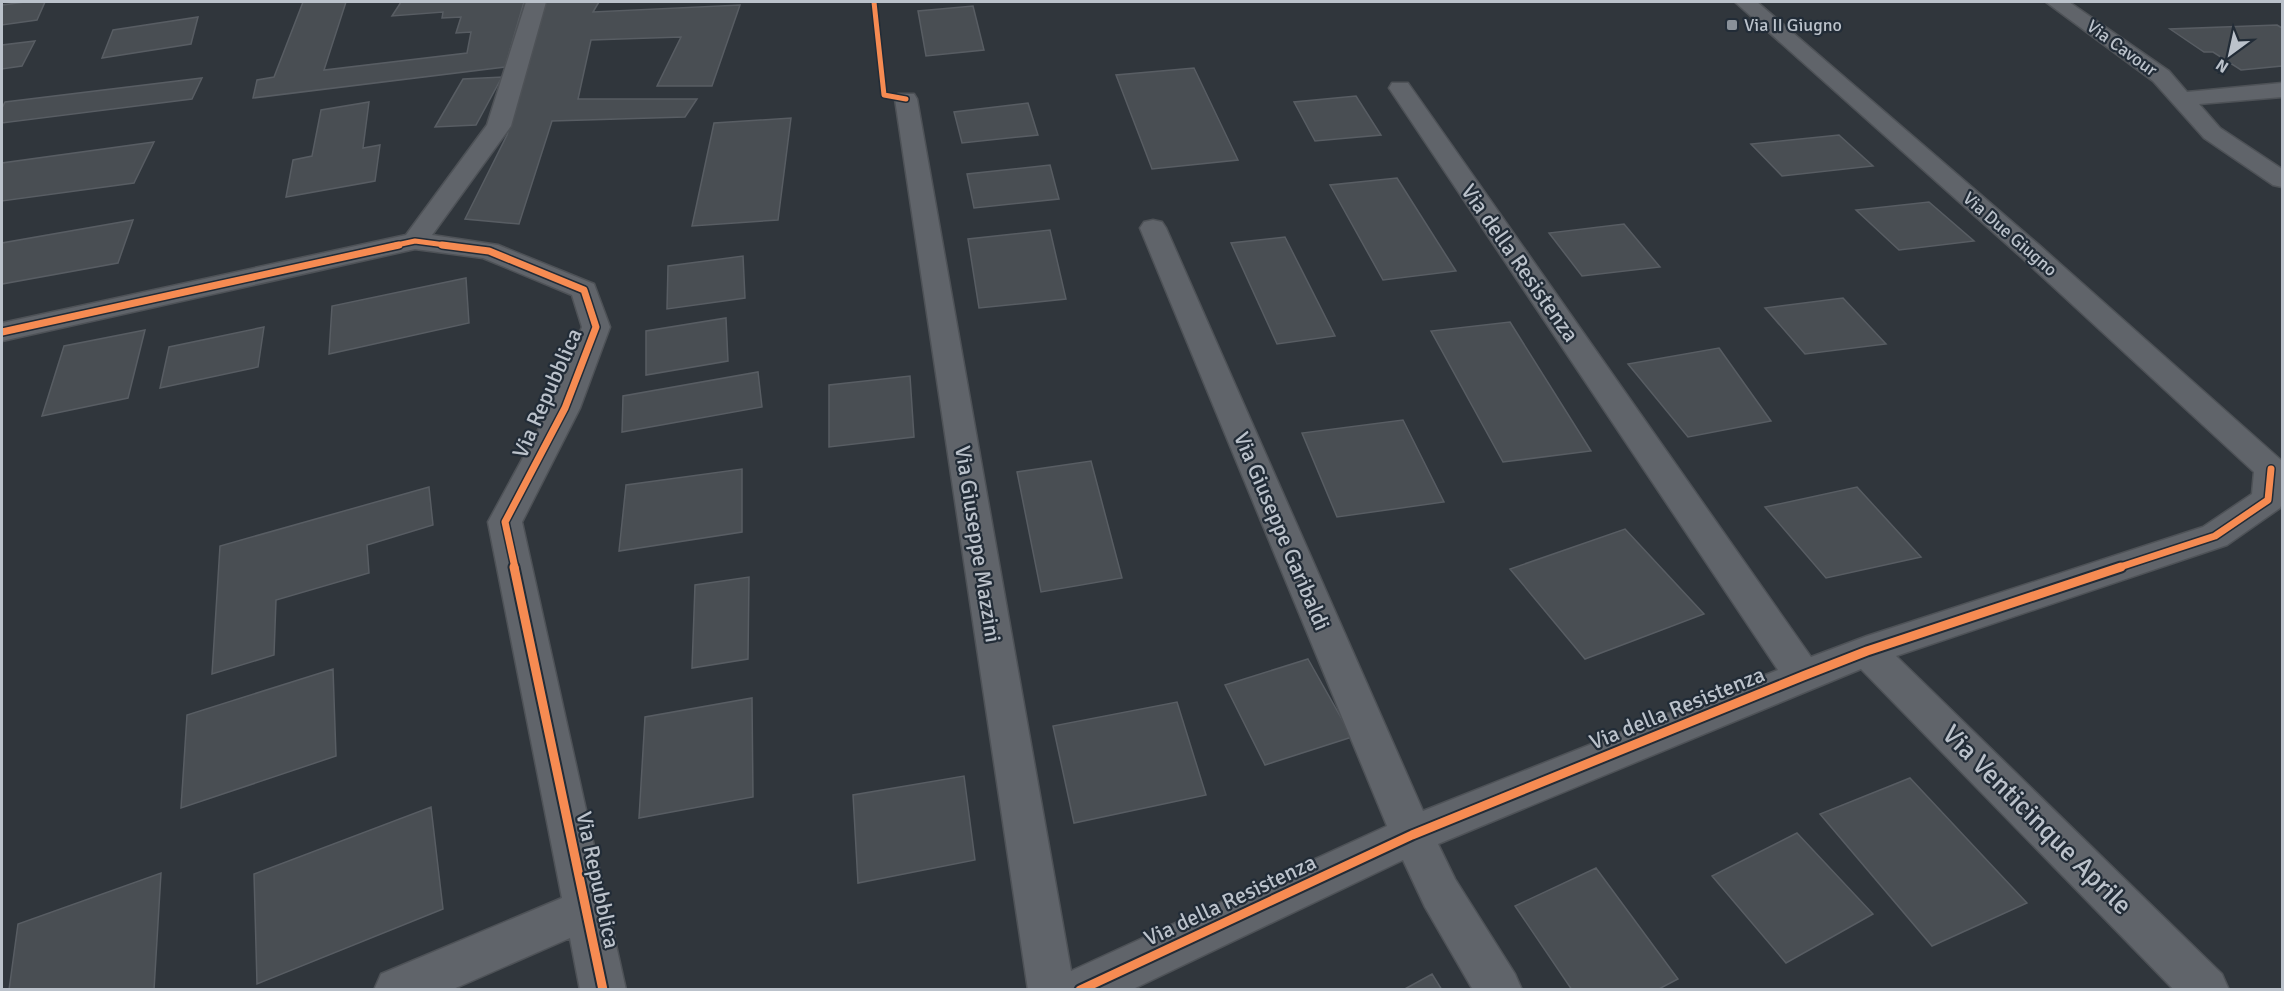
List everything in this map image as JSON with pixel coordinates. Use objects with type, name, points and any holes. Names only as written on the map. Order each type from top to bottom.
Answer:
[{"type":"street","points":[[415,241],[499,126],[536,2]]},
{"type":"street","name":"Via Due Giugno","points":[[1745,2],[2277,467]]},
{"type":"street","name":"Via Cavour","points":[[2056,2],[2161,76],[2183,99],[2194,116],[2212,133],[2283,180]]},
{"type":"street","name":"Via della Resistenza","points":[[1400,88],[1803,676]]},
{"type":"street","points":[[2183,99],[2283,90]]},
{"type":"street","name":"Via Giuseppe Mazzini","points":[[906,99],[1051,990]]},
{"type":"street","name":"Via Giuseppe Garibaldi","points":[[1153,228],[1412,835]]},
{"type":"street","name":"Via Repubblica","points":[[2,332],[415,241],[489,251],[584,290],[596,327],[564,408],[505,522],[603,990]]},
{"type":"street","name":"Via della Resistenza","points":[[1080,990],[1412,835],[1803,676],[1867,651],[2216,536],[2268,500],[2277,467]]},
{"type":"street","name":"Via Venticinque Aprile","points":[[1867,651],[2206,990]]},
{"type":"street","points":[[1412,835],[1440,893],[1499,990]]},
{"type":"street","name":"Via Repubblica","points":[[397,990],[585,910]]},
{"type":"building","points":[[45,2],[37,20],[2,25],[2,5]]},
{"type":"building","points":[[303,2],[346,2],[324,70],[467,53],[471,32],[456,33],[461,17],[442,18],[443,12],[392,16],[401,2],[524,2],[505,67],[253,98],[257,80],[274,77]]},
{"type":"building","points":[[545,2],[599,2],[593,12],[740,5],[712,86],[657,86],[681,37],[591,40],[578,99],[697,99],[685,117],[552,121],[519,224],[465,219],[507,135]]},
{"type":"building","points":[[973,6],[984,50],[926,56],[918,11]]},
{"type":"building","points":[[198,17],[191,44],[102,58],[113,30]]},
{"type":"building","points":[[2277,25],[2282,28],[2282,66],[2241,70],[2213,52],[2204,52],[2170,29]]},
{"type":"building","points":[[35,41],[22,66],[2,69],[2,45]]},
{"type":"building","points":[[1194,68],[1238,160],[1152,169],[1116,75]]},
{"type":"building","points":[[502,77],[476,125],[435,127],[463,79]]},
{"type":"building","points":[[202,78],[192,99],[2,123],[2,108],[5,102]]},
{"type":"building","points":[[1356,96],[1381,135],[1315,141],[1294,102]]},
{"type":"building","points":[[369,102],[363,148],[380,145],[375,181],[286,197],[293,160],[312,156],[321,110]]},
{"type":"building","points":[[1028,103],[1038,135],[962,143],[954,112]]},
{"type":"building","points":[[791,118],[778,220],[692,226],[714,123]]},
{"type":"building","points":[[1839,135],[1873,166],[1782,176],[1751,144]]},
{"type":"building","points":[[154,142],[134,183],[2,201],[2,163]]},
{"type":"building","points":[[1050,165],[1059,199],[974,208],[967,174]]},
{"type":"building","points":[[1397,178],[1456,271],[1383,280],[1330,185]]},
{"type":"building","points":[[1929,202],[1974,241],[1899,250],[1856,210]]},
{"type":"building","points":[[133,220],[118,263],[2,284],[2,243]]},
{"type":"building","points":[[1624,224],[1660,267],[1582,276],[1549,233]]},
{"type":"building","points":[[1050,230],[1066,299],[979,308],[968,239]]},
{"type":"building","points":[[1285,237],[1335,336],[1277,344],[1231,243]]},
{"type":"building","points":[[743,256],[745,298],[667,309],[668,266]]},
{"type":"building","points":[[466,278],[469,323],[329,354],[332,306]]},
{"type":"building","points":[[1843,298],[1886,344],[1805,354],[1765,308]]},
{"type":"building","points":[[726,318],[728,361],[646,375],[646,331]]},
{"type":"building","points":[[1510,322],[1591,451],[1503,462],[1431,331]]},
{"type":"building","points":[[264,327],[258,367],[160,388],[169,347]]},
{"type":"building","points":[[145,330],[128,398],[42,416],[64,346]]},
{"type":"building","points":[[1719,348],[1771,421],[1688,437],[1628,364]]},
{"type":"building","points":[[758,372],[762,407],[622,432],[623,396]]},
{"type":"building","points":[[910,376],[914,437],[829,447],[829,385]]},
{"type":"building","points":[[1403,420],[1444,502],[1337,517],[1302,433]]},
{"type":"building","points":[[1091,461],[1122,578],[1041,592],[1017,472]]},
{"type":"building","points":[[742,469],[742,532],[619,551],[626,485]]},
{"type":"building","points":[[429,487],[433,525],[367,545],[369,573],[276,600],[274,655],[212,674],[220,546]]},
{"type":"building","points":[[1857,487],[1921,557],[1826,578],[1765,507]]},
{"type":"building","points":[[1625,529],[1704,614],[1585,659],[1510,569]]},
{"type":"building","points":[[749,577],[748,659],[692,668],[695,585]]},
{"type":"building","points":[[1308,659],[1352,737],[1265,765],[1225,685]]},
{"type":"building","points":[[333,669],[336,756],[181,808],[187,715]]},
{"type":"building","points":[[752,698],[753,797],[639,818],[645,717]]},
{"type":"building","points":[[1177,702],[1206,795],[1074,823],[1053,726]]},
{"type":"building","points":[[964,776],[975,860],[858,883],[853,795]]},
{"type":"building","points":[[1910,778],[2027,903],[1932,946],[1820,814]]},
{"type":"building","points":[[431,807],[443,909],[257,984],[254,874]]},
{"type":"building","points":[[1797,833],[1873,914],[1786,963],[1712,876]]},
{"type":"building","points":[[1596,868],[1678,979],[1657,990],[1572,990],[1515,906]]},
{"type":"building","points":[[161,873],[154,990],[9,990],[18,924]]},
{"type":"building","points":[[1432,974],[1442,990],[1403,990]]},
{"type":"cycle path","points":[[874,2],[884,95],[906,99]]},
{"type":"cycle path","points":[[2,332],[415,241],[489,251],[584,290],[596,327],[565,408],[505,522],[603,990]]},
{"type":"cycle path","points":[[1080,990],[1412,835],[1803,676],[1867,651],[2215,536],[2268,500],[2271,469]]},
{"type":"place","name":"Via II Giugno","points":[[1732,25]]}]
